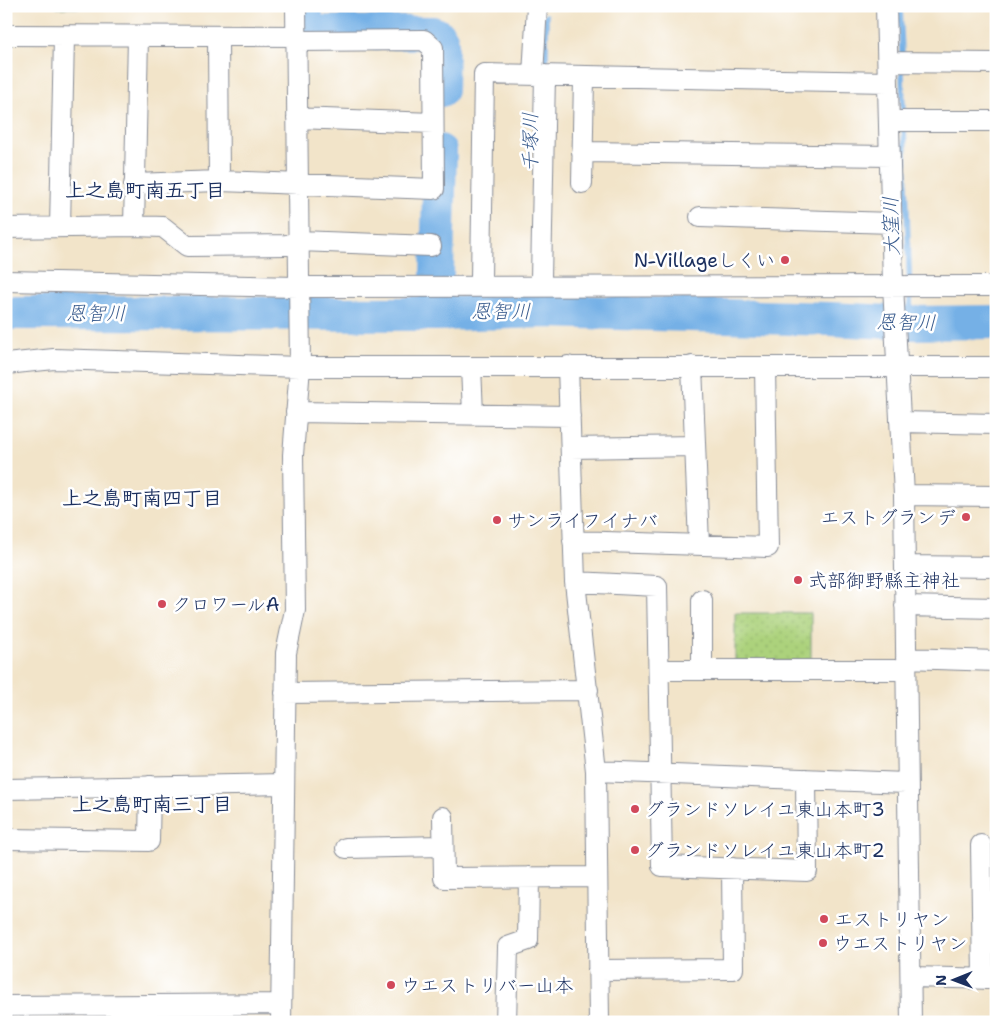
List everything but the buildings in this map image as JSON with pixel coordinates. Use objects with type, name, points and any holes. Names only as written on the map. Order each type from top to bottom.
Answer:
[{"type":"street","points":[[6,1006],[158,1013],[281,1013],[286,653],[295,610],[293,455],[300,362],[296,6]]},
{"type":"street","points":[[537,6],[541,280]]},
{"type":"street","points":[[886,6],[892,223],[905,285],[897,364],[904,495],[906,783],[911,1022]]},
{"type":"street","points":[[6,35],[424,40],[433,48],[434,189],[219,181],[134,184]]},
{"type":"street","points":[[60,227],[64,37]]},
{"type":"street","points":[[134,226],[138,37]]},
{"type":"street","points":[[218,37],[219,181]]},
{"type":"street","points":[[888,62],[996,63]]},
{"type":"street","points":[[481,280],[484,74],[888,82]]},
{"type":"street","points":[[582,183],[584,76]]},
{"type":"street","points":[[297,118],[433,123]]},
{"type":"street","points":[[889,121],[996,121]]},
{"type":"street","points":[[582,152],[890,156]]},
{"type":"street","points":[[700,217],[892,223]]},
{"type":"street","points":[[6,228],[134,226],[163,228],[187,246],[288,245],[299,241],[431,246]]},
{"type":"street","points":[[6,282],[298,287],[996,286]]},
{"type":"street","points":[[6,364],[54,359],[300,362],[471,367],[765,367],[897,364],[996,368]]},
{"type":"street","points":[[568,366],[575,582],[596,772],[599,1022]]},
{"type":"street","points":[[692,366],[699,545]]},
{"type":"street","points":[[471,367],[473,414]]},
{"type":"street","points":[[573,541],[768,547],[765,367]]},
{"type":"street","points":[[296,412],[570,416]]},
{"type":"street","points":[[900,422],[996,424]]},
{"type":"street","points":[[571,448],[695,446]]},
{"type":"street","points":[[904,495],[996,496]]},
{"type":"street","points":[[905,566],[996,567]]},
{"type":"street","points":[[575,582],[657,586],[662,774],[662,866],[807,871],[806,779]]},
{"type":"street","points":[[702,600],[702,670]]},
{"type":"street","points":[[905,606],[996,608]]},
{"type":"street","points":[[659,670],[996,661]]},
{"type":"street","points":[[285,693],[588,690]]},
{"type":"street","points":[[596,772],[906,783]]},
{"type":"street","points":[[6,789],[283,784]]},
{"type":"street","points":[[6,839],[149,841],[150,786]]},
{"type":"street","points":[[443,817],[444,878],[597,877]]},
{"type":"street","points":[[911,977],[989,979],[981,845]]},
{"type":"street","points":[[346,848],[443,846]]},
{"type":"street","points":[[598,970],[733,969],[732,868]]},
{"type":"street","points":[[506,1022],[508,948],[528,940],[529,877]]},
{"type":"green space","points":[[57,6],[234,6],[57,8]]},
{"type":"green space","points":[[735,613],[811,613],[811,661],[735,661]]},
{"type":"waterway","points":[[306,6],[306,25],[316,32],[432,33],[439,36],[442,41],[441,90]]},
{"type":"waterway","name":"大窪川","points":[[900,6],[902,52]]},
{"type":"waterway","name":"千塚川","points":[[546,16],[546,72]]},
{"type":"waterway","name":"大窪川","points":[[902,67],[903,111]]},
{"type":"waterway","name":"大窪川","points":[[904,127],[911,323]]},
{"type":"waterway","points":[[436,314],[440,151]]},
{"type":"waterway","name":"千塚川","points":[[547,291],[547,311]]},
{"type":"waterway","name":"恩智川","points":[[6,313],[436,314],[547,311],[911,323],[996,322]]},
{"type":"place","name":"N-Villageしくい","points":[[785,260]]},
{"type":"place","name":"エストグランデ","points":[[966,517]]},
{"type":"place","name":"サンライフイナバ","points":[[497,520]]},
{"type":"place","name":"式部御野縣主神社","points":[[798,580]]},
{"type":"place","name":"クロワールA","points":[[162,604]]},
{"type":"place","name":"グランドソレイユ東山本町3","points":[[635,809]]},
{"type":"place","name":"グランドソレイユ東山本町2","points":[[635,850]]},
{"type":"place","name":"エストリヤン","points":[[824,919]]},
{"type":"place","name":"ウエストリヤン","points":[[823,943]]},
{"type":"place","name":"ウエストリバー山本","points":[[391,985]]},
{"type":"district","name":"上之島町南五丁目","points":[[145,190]]},
{"type":"district","name":"上之島町南四丁目","points":[[142,498]]},
{"type":"district","name":"上之島町南三丁目","points":[[152,804]]}]
